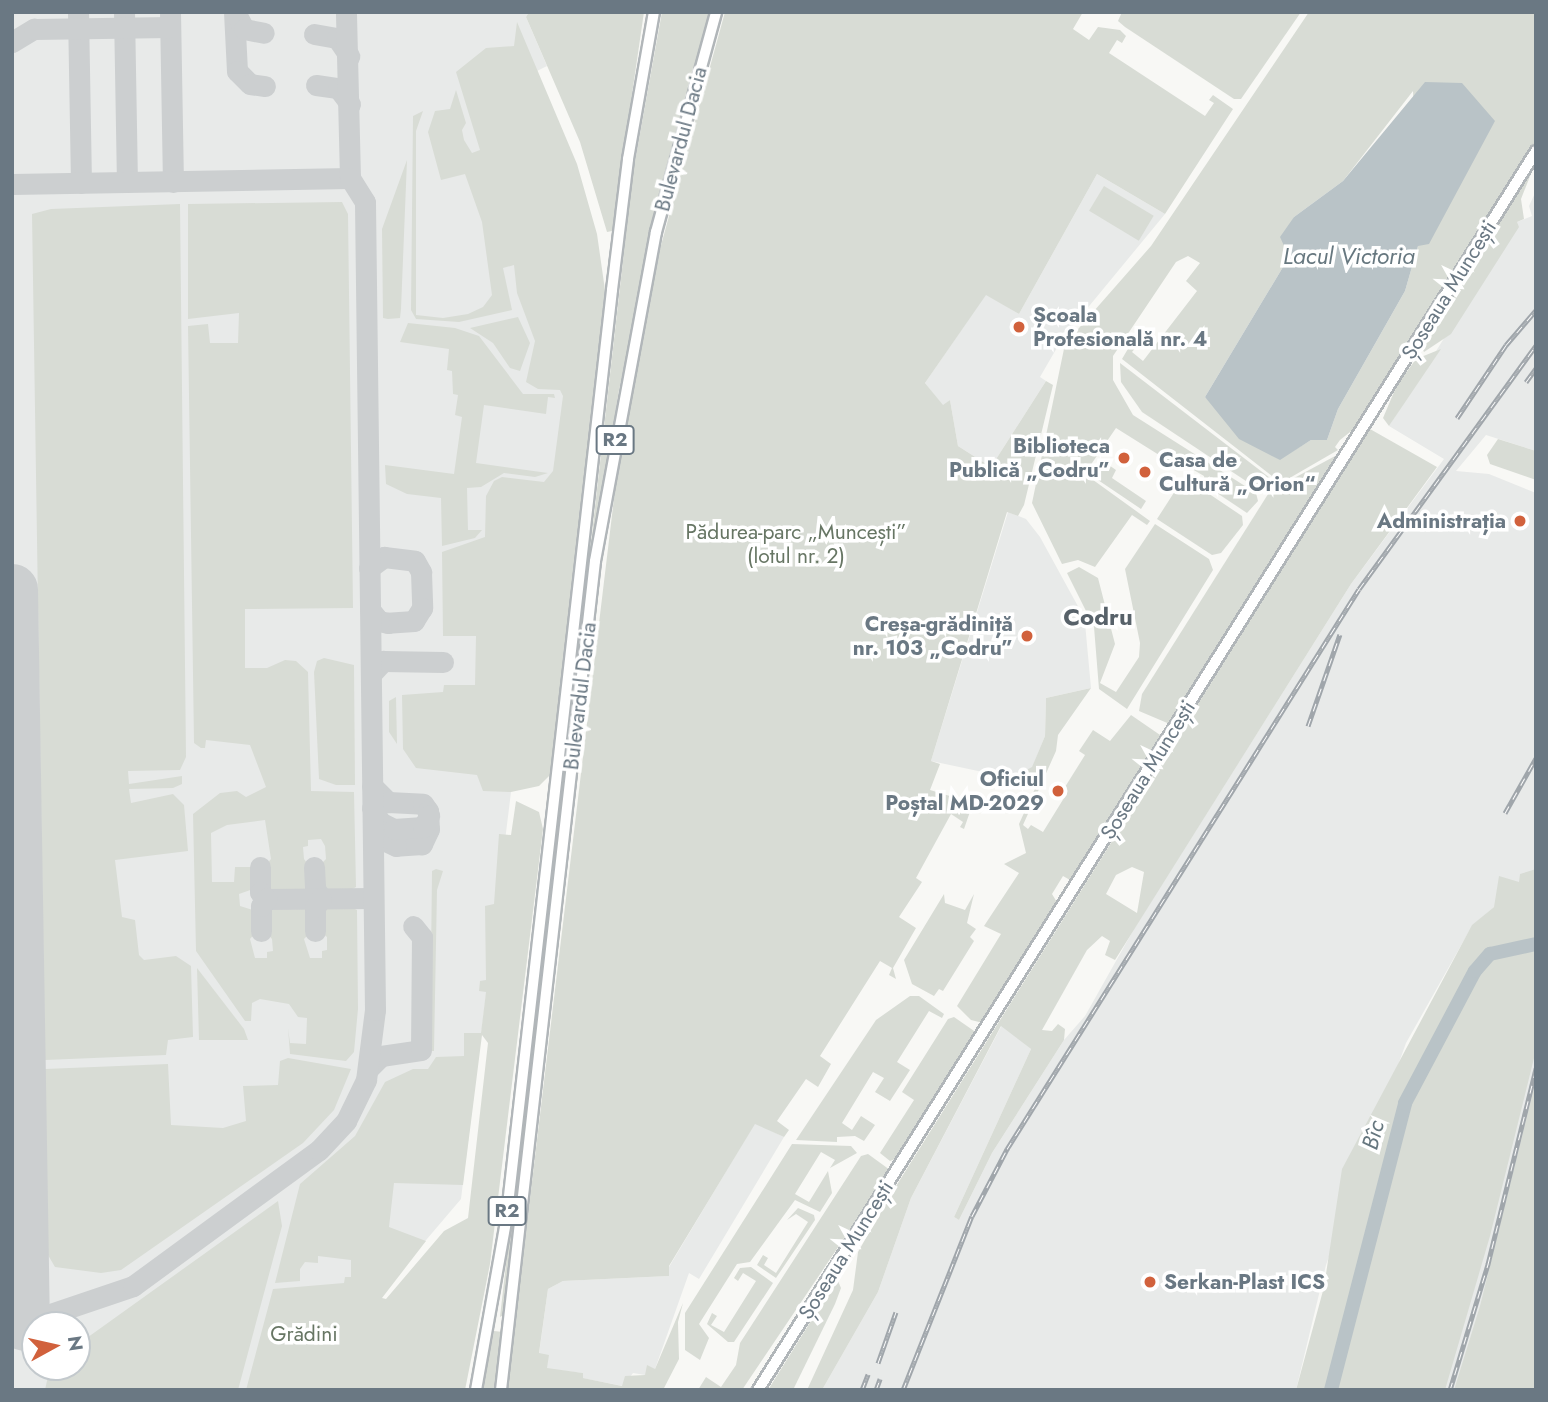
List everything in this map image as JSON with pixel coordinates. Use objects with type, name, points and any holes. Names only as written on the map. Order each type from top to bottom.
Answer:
[{"type":"main road","name":"Bulevardul Dacia","points":[[477,1390],[490,1322],[555,793],[628,159],[654,12]]},
{"type":"main road","name":"Bulevardul Dacia","points":[[501,1390],[595,561],[619,417],[656,232],[716,12]]},
{"type":"main road","name":"Șoseaua Muncești","points":[[758,1389],[1536,152]]},
{"type":"main road","points":[[555,793],[568,794]]},
{"type":"main road","points":[[490,1322],[508,1325]]},
{"type":"shaded area","points":[[12,12],[529,12],[526,17],[547,66],[537,71],[574,359],[511,792],[461,1199],[387,1286],[315,1390],[12,1390]]},
{"type":"shaded area","name":"Școala Profesională nr. 4","points":[[1097,174],[1165,214],[1062,339],[1040,377],[1046,381],[991,467],[958,446],[950,400],[943,406],[925,383],[986,294],[1019,314]]},
{"type":"shaded area","points":[[1536,191],[1536,451],[1486,435],[1456,471],[1489,474],[1536,493],[1536,1229],[1482,1390],[1385,1390],[1494,907],[1472,926],[1406,1043],[1326,1265],[1296,1390],[822,1390],[878,1292],[911,1198],[1002,1025],[1031,1049],[954,1217],[959,1220],[992,1153],[1064,1040],[1085,1016],[1134,929],[1351,584],[1444,459],[1389,426],[1517,222],[1532,216],[1529,206]]},
{"type":"shaded area","name":"Creșa-grădiniță nr. 103 „Codru”","points":[[1008,512],[1026,519],[1040,537],[1080,610],[1085,623],[1091,688],[1046,698],[1045,736],[1032,768],[1011,778],[931,761]]},
{"type":"shaded area","points":[[755,1123],[784,1137],[699,1279],[689,1273],[655,1369],[645,1375],[633,1373],[623,1386],[582,1378],[583,1373],[546,1369],[539,1354],[548,1289],[563,1281],[669,1276],[669,1267]]},
{"type":"green space","points":[[529,12],[644,12],[612,231],[607,232],[580,142],[526,17]]},
{"type":"green space","points":[[662,12],[712,12],[666,179],[619,390],[592,559],[563,789],[633,172]]},
{"type":"green space","name":"Pădurea-parc „Muncești” (lotul nr. 2)","points":[[725,12],[1083,12],[1073,29],[1089,40],[1098,27],[1120,30],[1126,36],[1122,43],[1117,40],[1109,53],[1205,116],[1214,103],[1209,100],[1213,95],[1233,109],[1165,214],[1097,174],[1019,314],[986,295],[925,383],[943,405],[950,400],[958,446],[991,467],[1046,381],[1053,385],[1024,505],[1018,516],[1007,512],[931,761],[940,764],[930,790],[973,803],[964,829],[960,827],[963,822],[951,814],[916,878],[922,882],[899,917],[916,928],[893,968],[896,979],[889,975],[892,968],[880,961],[820,1056],[831,1064],[818,1087],[806,1079],[777,1121],[789,1130],[784,1137],[755,1124],[669,1266],[669,1276],[563,1281],[548,1289],[539,1353],[549,1355],[547,1368],[583,1373],[583,1378],[622,1386],[625,1376],[645,1375],[647,1365],[655,1369],[683,1303],[678,1322],[679,1359],[663,1390],[507,1390],[621,440],[660,249]]},
{"type":"green space","points":[[1122,12],[1301,12],[1241,99],[1234,99],[1125,27],[1118,21]]},
{"type":"green space","points":[[1309,12],[1536,12],[1536,142],[1355,428],[1335,447],[1338,450],[1281,483],[1122,359],[1132,342],[1137,346],[1132,352],[1143,361],[1197,291],[1186,281],[1200,263],[1188,256],[1176,262],[1113,356],[1113,380],[1133,415],[1256,493],[1258,501],[1247,513],[1205,485],[1204,476],[1192,469],[1183,470],[1116,428],[1092,463],[1089,477],[1150,521],[1147,525],[1132,515],[1095,567],[1078,560],[1062,564],[1032,503],[1065,344],[1151,246]],"holes":[[[1413,91],[1418,246],[1405,291],[1338,409],[1327,440],[1311,440],[1280,459],[1205,397],[1283,267],[1294,217],[1343,181]]]},
{"type":"green space","points":[[517,22],[577,164],[597,234],[605,290],[552,773],[539,786],[511,792],[483,791],[477,775],[416,768],[403,749],[402,695],[443,692],[444,685],[475,685],[476,636],[443,636],[442,552],[485,537],[486,496],[494,481],[502,477],[544,482],[553,471],[563,396],[560,390],[538,389],[526,382],[535,341],[517,293],[514,265],[503,268],[512,310],[459,322],[416,319],[411,310],[413,116],[423,111],[416,131],[416,315],[443,318],[468,314],[483,307],[492,295],[482,222],[465,174],[441,180],[428,132],[435,111],[450,109],[456,90],[466,123],[462,130],[464,140],[472,153],[480,150],[456,72],[486,48],[514,46]]},
{"type":"green space","points":[[407,160],[400,318],[388,319],[383,318],[382,229]]},
{"type":"green space","points":[[1536,161],[1521,199],[1524,219],[1517,222],[1519,227],[1451,334],[1424,352],[1421,346]]},
{"type":"green space","points":[[1104,186],[1154,216],[1139,241],[1089,211]]},
{"type":"green space","points":[[342,202],[348,214],[353,608],[245,609],[245,668],[267,668],[285,660],[296,661],[308,672],[311,791],[354,792],[356,887],[343,894],[322,892],[319,866],[326,859],[325,846],[321,839],[308,840],[308,846],[303,847],[304,859],[310,867],[308,892],[274,895],[265,888],[264,867],[271,859],[265,820],[227,825],[211,833],[212,882],[234,882],[235,867],[255,867],[256,888],[239,894],[240,906],[256,911],[257,931],[250,939],[255,958],[267,958],[267,952],[273,951],[272,939],[265,931],[266,906],[308,905],[312,931],[304,939],[310,958],[322,958],[322,951],[327,950],[327,937],[320,931],[322,905],[343,903],[357,910],[358,1009],[354,1052],[346,1061],[290,1054],[288,1028],[290,1043],[306,1044],[307,1018],[298,1017],[289,1004],[260,999],[252,1003],[251,1021],[245,1021],[196,951],[193,814],[220,793],[237,791],[246,797],[266,787],[250,745],[206,740],[205,748],[201,748],[194,743],[188,326],[208,324],[210,343],[238,343],[239,313],[188,319],[188,204]]},
{"type":"green space","points":[[180,204],[186,757],[180,770],[128,771],[129,784],[182,776],[182,784],[173,788],[129,789],[131,803],[173,794],[184,805],[188,851],[115,860],[122,917],[135,920],[139,955],[144,960],[176,956],[191,966],[193,1037],[168,1040],[166,1055],[45,1060],[32,214],[51,209]]},
{"type":"green space","points":[[518,317],[530,343],[520,371],[510,368],[493,343],[470,328]]},
{"type":"green space","points":[[408,323],[455,328],[479,336],[523,394],[554,394],[555,398],[548,397],[546,414],[484,405],[476,463],[548,473],[535,477],[504,473],[481,487],[467,488],[468,530],[482,530],[475,538],[442,546],[441,498],[407,494],[386,484],[385,465],[454,474],[462,417],[455,415],[458,395],[453,394],[452,371],[447,370],[449,349],[400,342]]},
{"type":"green space","points":[[1441,349],[1389,426],[1383,418],[1397,385],[1416,359]]},
{"type":"green space","points":[[1120,363],[1278,484],[1261,491],[1142,412],[1121,382]]},
{"type":"green space","points":[[1370,429],[1437,467],[1351,584],[1115,960],[1105,955],[1110,941],[1102,936],[1087,950],[1042,1030],[1052,1031],[1058,1024],[1065,1029],[1064,1040],[992,1153],[959,1220],[954,1217],[1031,1049],[1001,1026],[911,1198],[878,1292],[822,1390],[807,1390],[853,1290],[858,1252],[893,1191]],"holes":[[[1132,867],[1144,872],[1137,913],[1106,894],[1116,875]]]},
{"type":"green space","points":[[1498,439],[1536,451],[1536,480],[1490,464],[1487,455]]},
{"type":"green space","points":[[1337,455],[1172,725],[1139,711],[1142,694],[1270,491]]},
{"type":"green space","points":[[1103,461],[1116,470],[1112,478],[1146,501],[1141,509],[1098,480],[1096,471]]},
{"type":"green space","points":[[1184,477],[1242,516],[1243,525],[1221,553],[1212,555],[1157,519]]},
{"type":"green space","points":[[1155,524],[1209,559],[1213,570],[1127,709],[1099,689],[1094,627],[1067,573],[1079,567],[1098,578],[1115,644],[1100,683],[1116,692],[1139,657],[1140,643],[1125,569]]},
{"type":"green space","points":[[324,658],[354,665],[355,785],[336,785],[319,779],[314,672],[317,661]]},
{"type":"green space","points":[[1091,688],[1058,735],[1056,751],[1023,825],[1028,829],[1031,825],[1043,832],[1064,798],[1060,795],[1085,755],[1079,751],[1093,730],[1110,741],[1131,715],[1163,737],[1078,870],[1070,880],[1063,876],[1052,894],[1058,904],[983,1023],[971,1020],[957,1006],[1001,934],[984,926],[1019,873],[1004,864],[1026,853],[1019,824],[1038,782],[1011,778],[1032,767],[1045,736],[1046,698]]},
{"type":"green space","points":[[396,697],[397,744],[389,732],[389,701]]},
{"type":"green space","points":[[559,799],[565,801],[505,1314],[500,1317]]},
{"type":"green space","name":"Grădini","points":[[516,801],[539,812],[543,829],[490,1264],[465,1390],[246,1390],[273,1289],[344,1283],[345,1277],[351,1277],[351,1260],[318,1256],[318,1263],[305,1262],[300,1269],[300,1281],[275,1283],[300,1184],[355,1136],[385,1082],[413,1069],[428,1069],[436,1057],[464,1056],[464,1033],[481,1033],[486,992],[479,991],[480,981],[486,980],[485,906],[494,904],[499,834],[511,835]],"holes":[[[482,1035],[488,1043],[468,1218],[444,1231],[386,1299],[382,1298],[426,1241],[389,1227],[394,1183],[463,1185]]]},
{"type":"green space","points":[[1536,869],[1536,1050],[1490,1236],[1445,1390],[1296,1390],[1324,1287],[1342,1169],[1472,925],[1494,907],[1499,876],[1519,882],[1520,874]]},
{"type":"green space","points":[[432,871],[443,871],[437,890],[434,1051],[430,1051]]},
{"type":"green space","points":[[944,894],[945,903],[965,910],[974,894],[967,923],[976,929],[970,937],[974,941],[943,991],[939,989],[934,996],[912,984],[904,960]]},
{"type":"green space","points":[[197,968],[244,1029],[248,1040],[199,1040]]},
{"type":"green space","points":[[910,996],[919,996],[944,1014],[942,1018],[929,1011],[897,1062],[910,1070],[890,1101],[875,1092],[884,1078],[873,1072],[842,1123],[852,1130],[861,1116],[875,1125],[864,1141],[855,1136],[837,1137],[837,1142],[796,1140],[876,1020]]},
{"type":"green space","points":[[954,1017],[977,1033],[898,1158],[890,1161],[880,1153],[914,1100],[902,1092],[948,1019]]},
{"type":"green space","points":[[288,1058],[351,1069],[334,1110],[303,1143],[121,1270],[101,1273],[55,1267],[48,1255],[45,1069],[168,1064],[171,1125],[223,1128],[246,1121],[243,1086],[278,1085],[280,1061]]},
{"type":"green space","points":[[1536,1080],[1536,1390],[1454,1390],[1480,1306]]},
{"type":"green space","points":[[792,1144],[851,1146],[857,1153],[830,1168],[835,1160],[821,1152],[795,1194],[809,1202],[828,1171],[832,1193],[820,1212],[795,1200],[750,1262],[737,1264],[699,1324],[709,1338],[700,1360],[685,1350],[685,1313]]},
{"type":"green space","points":[[868,1154],[890,1170],[742,1390],[698,1390],[706,1377],[721,1387],[736,1365],[740,1343],[861,1156]]},
{"type":"green space","points":[[278,1201],[282,1226],[238,1390],[45,1390],[47,1381],[91,1381],[91,1335]]},
{"type":"green space","points":[[798,1208],[814,1215],[815,1220],[776,1278],[757,1265],[763,1255],[768,1258],[764,1265],[776,1273],[808,1222],[796,1214],[787,1220]]},
{"type":"green space","points":[[751,1267],[773,1283],[734,1342],[728,1342],[707,1324],[712,1313],[717,1316],[711,1325],[724,1332],[756,1281],[743,1273],[738,1281],[734,1278],[740,1268]]},
{"type":"green space","points":[[837,1279],[841,1288],[835,1304],[793,1390],[768,1390]]},
{"type":"green space","points":[[494,1331],[503,1332],[496,1390],[482,1390]]},
{"type":"water","name":"Lacul Victoria","points":[[1425,82],[1462,83],[1495,121],[1429,244],[1418,246],[1405,291],[1338,409],[1327,440],[1311,440],[1280,460],[1239,439],[1205,397],[1283,267],[1286,250],[1280,237],[1294,217],[1343,181]]},
{"type":"waterway","name":"Bîc","points":[[1331,1390],[1405,1103],[1475,971],[1490,954],[1536,944]]},
{"type":"taxiway","points":[[78,12],[81,183]]},
{"type":"taxiway","points":[[124,12],[127,182]]},
{"type":"taxiway","points":[[170,12],[173,182]]},
{"type":"taxiway","points":[[234,12],[237,71],[250,84],[265,86]]},
{"type":"taxiway","points":[[235,12],[244,29],[264,33]]},
{"type":"taxiway","points":[[12,184],[350,178],[346,12]]},
{"type":"taxiway","points":[[12,42],[34,29],[170,27]]},
{"type":"taxiway","points":[[314,34],[337,38],[349,56]]},
{"type":"taxiway","points":[[316,85],[338,88],[350,104]]},
{"type":"taxiway","points":[[12,1327],[133,1286],[319,1150],[346,1121],[366,1080],[375,1010],[365,202],[350,178]]},
{"type":"taxiway","points":[[369,568],[384,557],[415,561],[421,572],[422,608],[414,621],[388,623],[379,621],[370,610]]},
{"type":"taxiway","points":[[371,674],[383,661],[443,662]]},
{"type":"taxiway","points":[[372,786],[388,802],[423,804],[428,811],[429,829],[422,844],[396,846],[381,839],[373,826]]},
{"type":"taxiway","points":[[372,808],[380,822],[394,829],[423,827],[429,816]]},
{"type":"taxiway","points":[[260,867],[260,892],[266,899]]},
{"type":"taxiway","points":[[314,867],[315,889],[322,899]]},
{"type":"taxiway","points":[[266,899],[373,898]]},
{"type":"taxiway","points":[[261,931],[261,906],[266,899]]},
{"type":"taxiway","points":[[315,931],[315,907],[321,899]]},
{"type":"taxiway","points":[[369,1068],[381,1056],[421,1050],[422,937],[413,926]]},
{"type":"runway","points":[[12,589],[24,1311]]},
{"type":"railway","points":[[1457,418],[1506,345],[1536,310]]},
{"type":"railway","points":[[903,1390],[972,1216],[1007,1149],[1359,589],[1536,345]]},
{"type":"railway","points":[[1526,382],[1536,368]]},
{"type":"railway","points":[[1308,726],[1340,634]]},
{"type":"railway","points":[[1505,813],[1536,758]]},
{"type":"railway","points":[[1450,1390],[1488,1264],[1536,1068]]},
{"type":"railway","points":[[878,1363],[896,1312]]},
{"type":"railway","points":[[862,1390],[868,1374]]},
{"type":"railway","points":[[876,1390],[880,1379]]},
{"type":"place","name":"Școala Profesională nr. 4","points":[[1019,327]]},
{"type":"place","name":"Biblioteca Publică „Codru”","points":[[1124,458]]},
{"type":"place","name":"Casa de Cultură „Orion“","points":[[1145,472]]},
{"type":"place","name":"Administrația","points":[[1520,521]]},
{"type":"place","name":"Creșa-grădiniță nr. 103 „Codru”","points":[[1027,636]]},
{"type":"place","name":"Oficiul Poștal MD-2029","points":[[1058,791]]},
{"type":"place","name":"Serkan-Plast ICS","points":[[1150,1282]]},
{"type":"district","name":"Codru","points":[[1098,617]]}]
